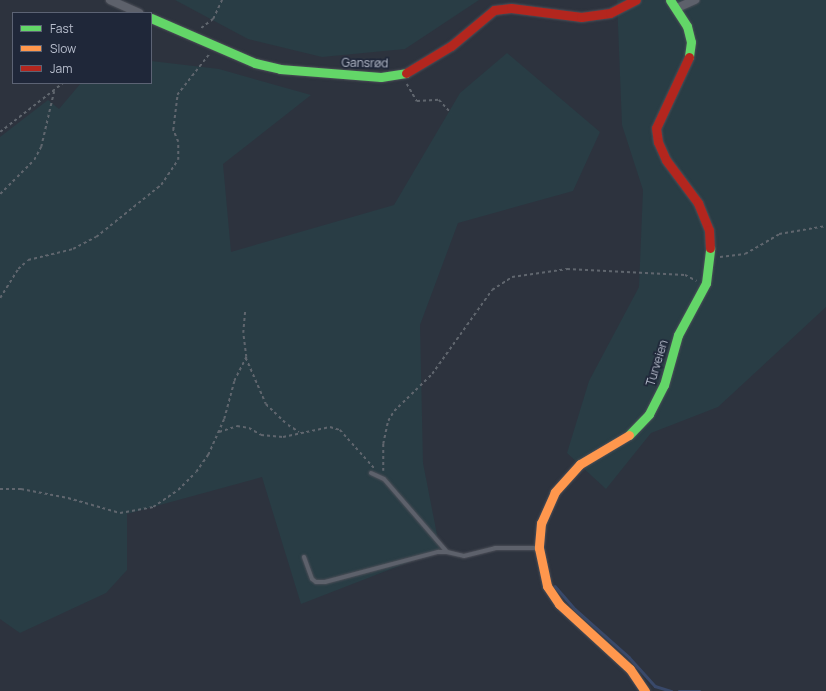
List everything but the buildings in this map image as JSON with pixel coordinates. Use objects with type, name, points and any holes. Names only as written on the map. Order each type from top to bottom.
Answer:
[{"type":"street","points":[[110,0],[137,12]]},
{"type":"street","name":"Gansrød","points":[[152,18],[255,63],[280,69],[380,77],[403,75],[451,46],[494,10],[511,8],[581,17],[610,13],[636,0]]},
{"type":"street","name":"Turveien","points":[[645,691],[630,669],[559,604],[547,586],[539,548],[541,523],[555,492],[580,464],[627,437],[649,414],[664,385],[678,335],[706,283],[710,258],[709,230],[698,203],[666,160],[658,142],[656,128],[661,115],[689,61],[691,42],[687,26],[677,8],[670,0]]},
{"type":"street","points":[[677,8],[695,0]]},
{"type":"lane","points":[[371,473],[384,479],[448,552]]},
{"type":"lane","points":[[304,557],[312,579],[316,582],[325,582],[438,552],[448,552],[464,556],[494,548],[539,548]]},
{"type":"path","points":[[193,35],[213,19],[222,0]]},
{"type":"path","points":[[0,298],[18,269],[28,260],[73,249],[96,237],[161,185],[178,160],[178,142],[173,130],[177,95],[205,61],[214,46]]},
{"type":"path","points":[[403,75],[416,100],[439,100],[451,113]]},
{"type":"path","points":[[0,132],[62,84]]},
{"type":"path","points":[[0,194],[34,160],[41,147],[54,91]]},
{"type":"path","points":[[710,258],[738,256],[779,234],[826,226]]},
{"type":"path","points":[[384,479],[381,460],[383,444],[388,421],[394,411],[432,374],[492,290],[512,277],[567,269],[685,275],[706,283]]},
{"type":"path","points":[[246,310],[243,333],[246,357],[266,404],[288,426],[299,432]]},
{"type":"path","points":[[0,489],[20,489],[102,506],[120,513],[133,512],[153,507],[187,481],[208,455],[218,432],[234,381],[246,357]]},
{"type":"path","points":[[218,432],[237,426],[273,437],[283,437],[299,432],[330,427],[340,430],[384,479]]},
{"type":"shaded area","points":[[175,0],[479,0],[405,49],[322,57],[248,39]]},
{"type":"shaded area","points":[[617,0],[826,0],[826,307],[718,407],[651,433],[606,489],[567,453],[589,381],[639,287],[643,190],[622,125]]},
{"type":"shaded area","points":[[507,53],[600,132],[573,191],[458,223],[420,325],[423,463],[440,550],[301,604],[262,477],[127,514],[127,570],[106,593],[20,633],[0,619],[0,137],[48,100],[59,109],[80,84],[152,84],[152,61],[219,69],[311,95],[223,164],[231,252],[394,205],[460,93]]},
{"type":"waterway","points":[[555,586],[575,609],[629,657],[655,686],[671,691]]},
{"type":"waterway","points":[[679,691],[700,691]]},
{"type":"traffic: fast","points":[[670,0],[687,26],[691,42],[689,57]]},
{"type":"traffic: fast","points":[[152,18],[255,63],[280,69],[381,77],[406,73]]},
{"type":"traffic: fast","points":[[629,435],[649,414],[664,385],[678,335],[706,283],[710,248]]},
{"type":"traffic: slow","points":[[629,435],[580,464],[555,492],[541,523],[539,548],[547,586],[559,604],[630,669],[645,691]]},
{"type":"traffic: jam","points":[[406,73],[451,46],[494,10],[511,8],[581,17],[610,13],[636,0]]},
{"type":"traffic: jam","points":[[689,57],[656,128],[658,142],[666,160],[698,203],[709,230],[710,248]]}]
